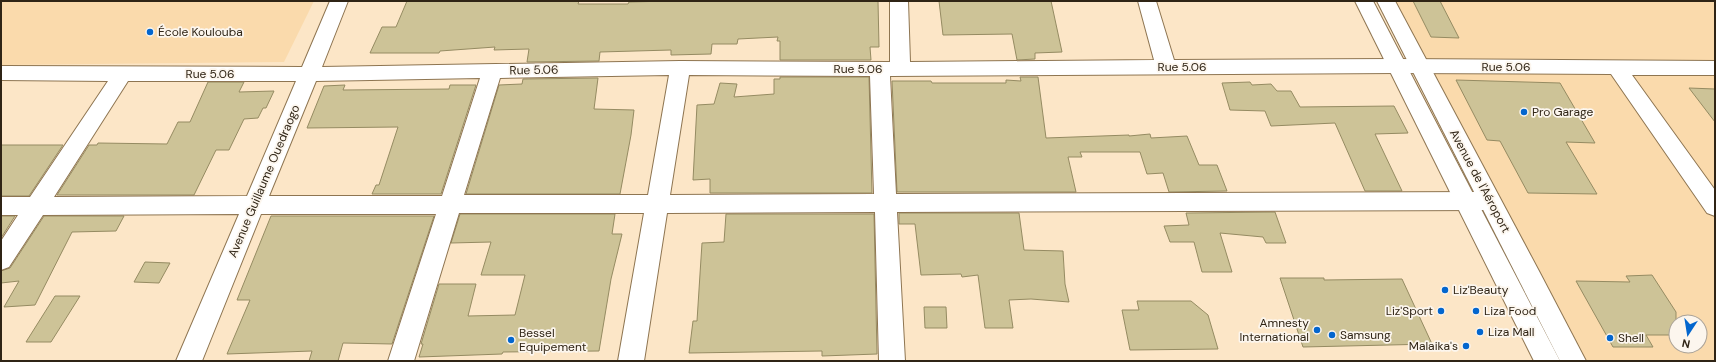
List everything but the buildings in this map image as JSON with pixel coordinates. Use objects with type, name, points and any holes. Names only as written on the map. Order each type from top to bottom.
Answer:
[{"type":"street","name":"Avenue Guillaume Ouedraogo","points":[[189,361],[339,1]]},
{"type":"street","points":[[892,361],[886,202],[890,69],[899,1]]},
{"type":"street","points":[[1147,1],[1166,67]]},
{"type":"street","name":"Avenue de l'Aéroport","points":[[1364,1],[1547,361]]},
{"type":"street","name":"Avenue de l'Aéroport","points":[[1386,1],[1573,361]]},
{"type":"street","name":"Rue 5.06","points":[[1,73],[308,74],[680,68],[890,69],[1396,66],[1715,68]]},
{"type":"street","points":[[1616,67],[1715,207]]},
{"type":"street","points":[[630,361],[680,68]]},
{"type":"street","points":[[401,361],[492,71]]},
{"type":"street","points":[[1,260],[123,73]]},
{"type":"street","points":[[1,206],[1491,201]]},
{"type":"shaded area","name":"École Koulouba","points":[[1,1],[314,1],[284,62],[1,65]]},
{"type":"shaded area","points":[[1386,1],[1715,1],[1715,361],[1573,361]]},
{"type":"place","name":"École Koulouba","points":[[150,32]]},
{"type":"place","name":"Pro Garage","points":[[1524,112]]},
{"type":"place","name":"Liz'Beauty","points":[[1445,290]]},
{"type":"place","name":"Liz'Sport","points":[[1441,311]]},
{"type":"place","name":"Liza Food","points":[[1476,311]]},
{"type":"place","name":"Amnesty International","points":[[1317,330]]},
{"type":"place","name":"Liza Mall","points":[[1480,332]]},
{"type":"place","name":"Samsung","points":[[1332,335]]},
{"type":"place","name":"Shell","points":[[1610,338]]},
{"type":"place","name":"Bessel Equipement","points":[[511,340]]},
{"type":"place","name":"Malaika's","points":[[1466,346]]}]
